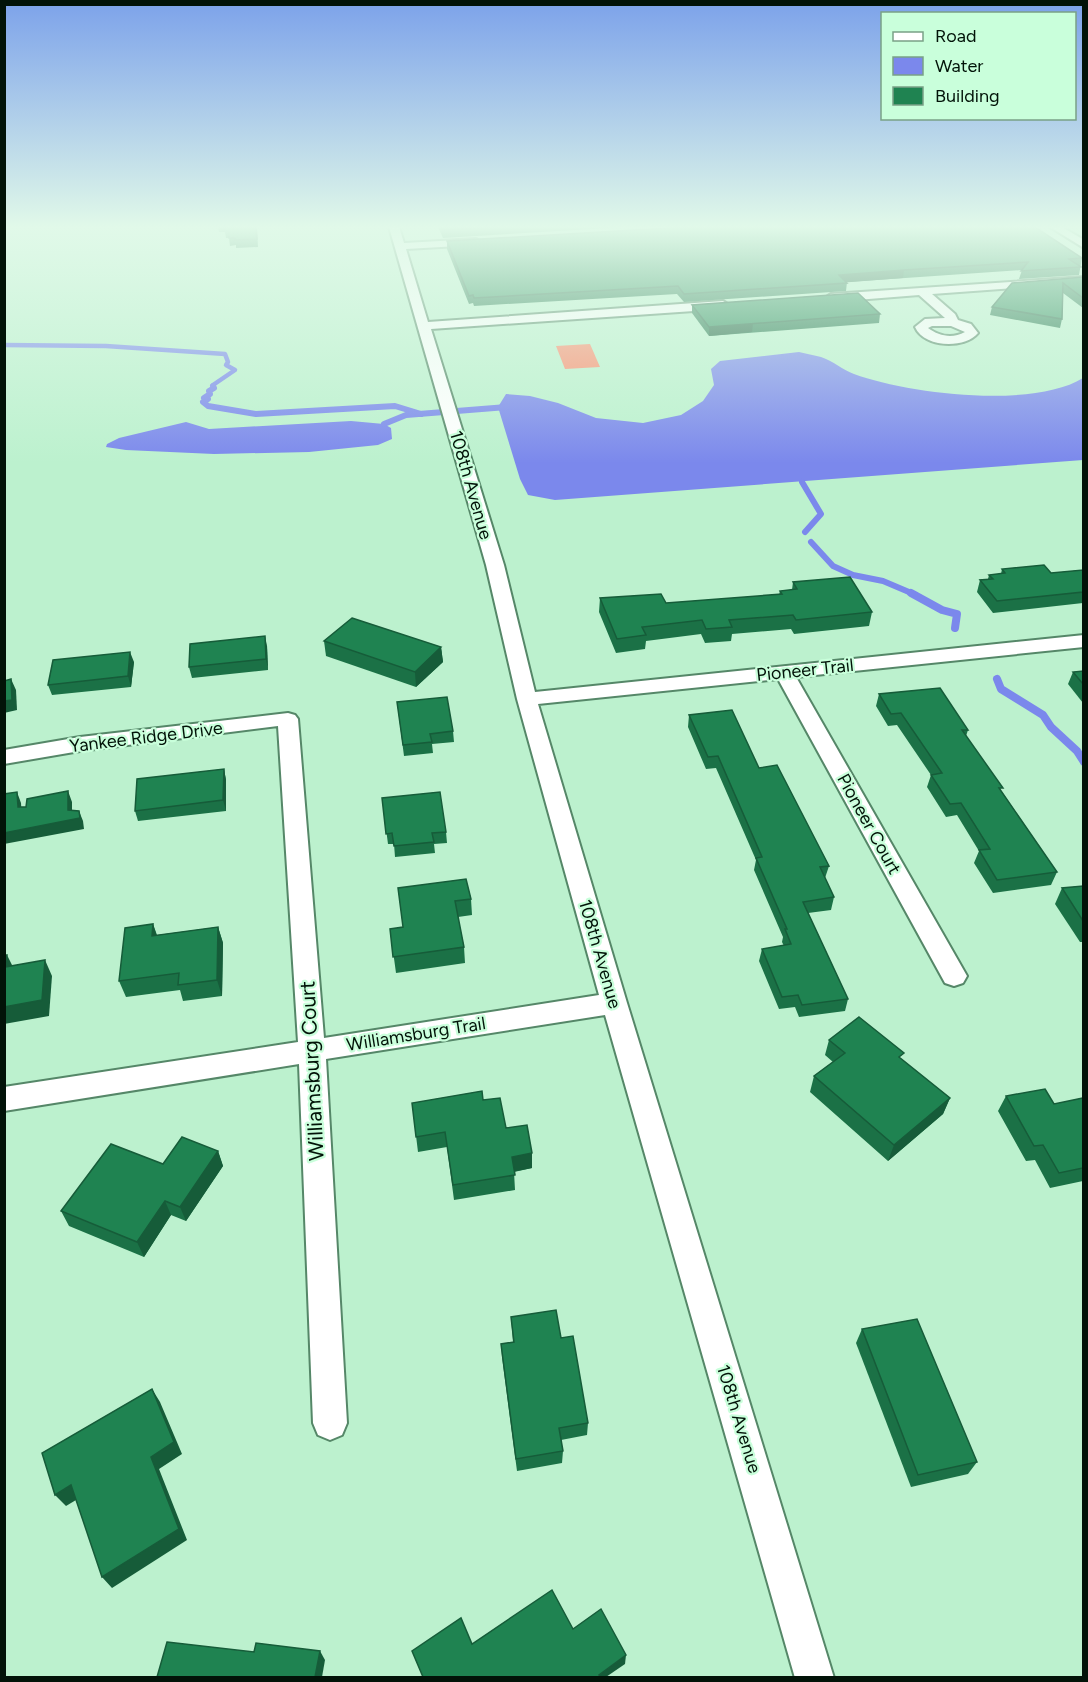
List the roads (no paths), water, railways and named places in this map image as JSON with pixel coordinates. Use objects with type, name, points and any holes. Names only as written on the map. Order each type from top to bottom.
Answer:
[{"type":"street","name":"108th Avenue","points":[[417,305],[495,565],[527,699],[614,1003],[815,1677]]},
{"type":"street","points":[[423,326],[726,305]]},
{"type":"street","points":[[938,305],[951,317],[952,322]]},
{"type":"street","name":"Pioneer Trail","points":[[527,699],[1083,641]]},
{"type":"street","name":"Pioneer Court","points":[[784,672],[954,976]]},
{"type":"street","name":"Yankee Ridge Drive","points":[[4,757],[80,744],[288,719]]},
{"type":"street","name":"Williamsburg Court","points":[[288,719],[312,1051],[330,1423]]},
{"type":"street","name":"Williamsburg Trail","points":[[4,1099],[614,1003]]},
{"type":"water","points":[[799,352],[821,357],[850,372],[877,381],[937,392],[1003,396],[1061,388],[1083,378],[1083,460],[555,500],[528,495],[520,479],[498,407],[506,394],[530,396],[558,403],[596,418],[643,423],[681,415],[703,401],[714,385],[711,369],[720,361]]},
{"type":"water","points":[[351,421],[384,424],[391,428],[392,439],[378,445],[309,452],[214,454],[106,447],[107,444],[119,438],[186,422],[209,429]]},
{"type":"waterway","points":[[4,345],[106,346],[225,354],[228,362],[226,365],[235,370],[213,385],[214,387]]},
{"type":"waterway","points":[[213,386],[214,388],[209,391],[210,394],[204,398],[208,399],[203,402],[208,406],[256,414],[395,406],[421,414]]},
{"type":"waterway","points":[[421,414],[507,407]]},
{"type":"waterway","points":[[384,424],[406,415],[421,414]]},
{"type":"waterway","points":[[802,482],[821,514],[805,532]]},
{"type":"waterway","points":[[811,542],[833,566],[853,575],[883,581],[916,595]]},
{"type":"waterway","points":[[911,593],[942,610],[957,614],[955,628]]},
{"type":"waterway","points":[[997,679],[1001,689],[1043,715],[1051,727],[1077,751],[1084,762]]}]
